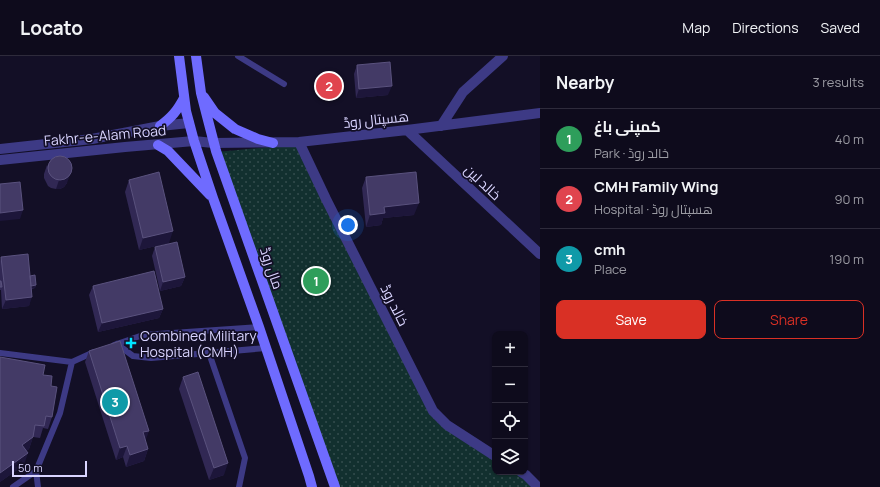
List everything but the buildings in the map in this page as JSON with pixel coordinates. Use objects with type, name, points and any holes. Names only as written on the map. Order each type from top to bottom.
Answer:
[{"type":"main road","points":[[179,56],[184,98],[194,141],[259,327],[312,487]]},
{"type":"main road","name":"مال روڈ","points":[[196,56],[201,92],[214,142],[335,487]]},
{"type":"main road","points":[[201,92],[215,113],[234,129],[258,139],[272,142]]},
{"type":"main road","points":[[160,126],[170,119],[184,98]]},
{"type":"main road","points":[[158,145],[168,151],[213,198]]},
{"type":"street","points":[[441,126],[463,92],[503,56]]},
{"type":"street","name":"ھسپتال روڈ","points":[[214,142],[299,142],[540,113]]},
{"type":"street","name":"Fakhr-e-Alam Road","points":[[0,149],[92,139],[160,126],[189,123]]},
{"type":"street","name":"خالد لین","points":[[407,130],[540,254]]},
{"type":"street","name":"Fakhr-e-Alam Road","points":[[0,160],[194,141],[214,142]]},
{"type":"street","name":"خالد روڈ","points":[[299,142],[326,199],[433,411],[447,425],[492,454]]},
{"type":"street","points":[[526,475],[538,487]]},
{"type":"lane","points":[[238,56],[284,84]]},
{"type":"lane","points":[[111,346],[143,335],[259,327]]},
{"type":"lane","points":[[117,344],[133,356],[151,358],[266,348]]},
{"type":"lane","points":[[0,353],[72,362],[97,351]]},
{"type":"lane","points":[[209,353],[245,458],[239,487]]},
{"type":"lane","points":[[38,487],[36,471],[60,413],[72,362]]},
{"type":"lane","points":[[13,487],[36,471]]},
{"type":"green space","points":[[301,144],[433,411],[492,454],[492,475],[524,475],[536,487],[337,487],[217,152]]},
{"type":"place","name":"CMH Family Wing","points":[[329,86]]},
{"type":"place","name":"کمپنی باغ","points":[[316,281]]},
{"type":"place","name":"Combined Military Hospital (CMH)","points":[[131,343]]},
{"type":"place","name":"cmh","points":[[115,402]]}]
